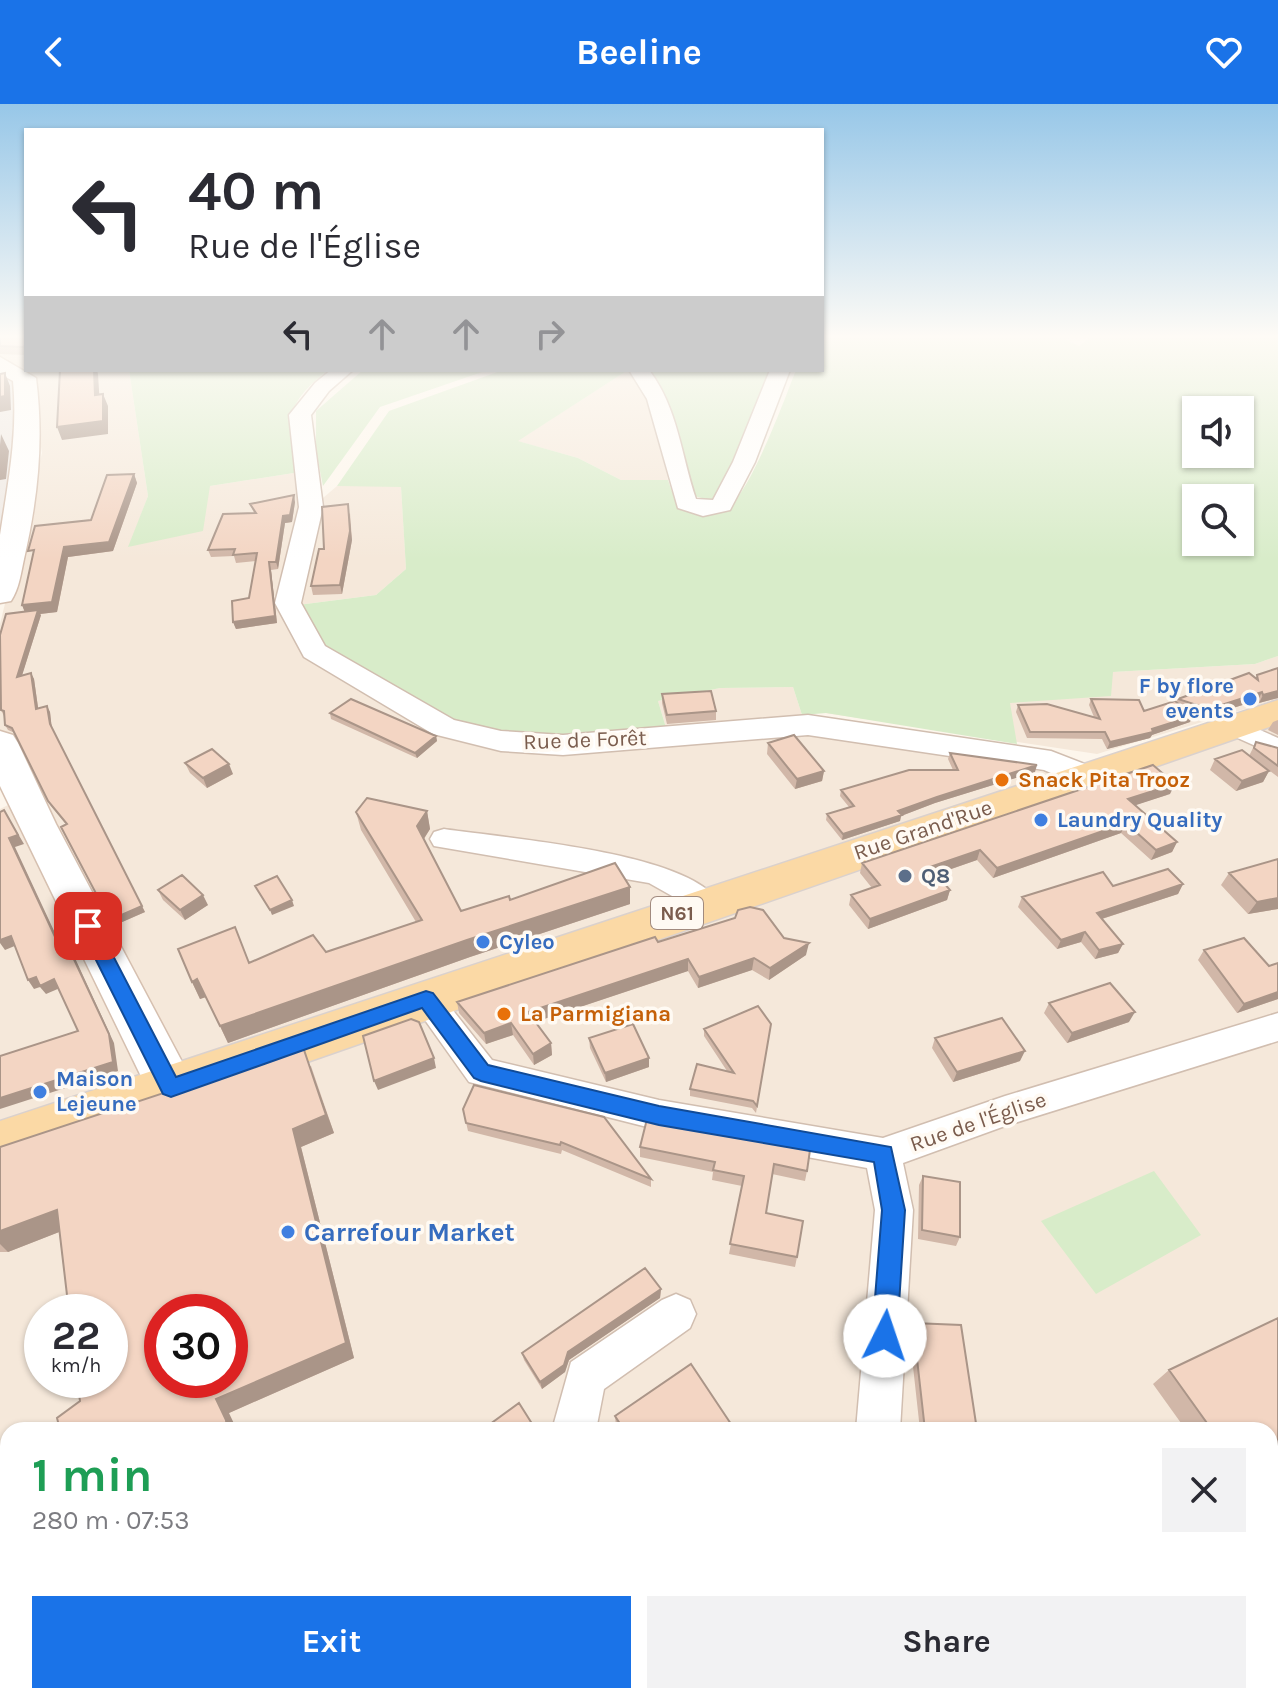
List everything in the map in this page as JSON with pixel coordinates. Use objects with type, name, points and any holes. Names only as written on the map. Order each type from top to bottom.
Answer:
[{"type":"main road","points":[[0,594],[24,507],[29,411]]},
{"type":"main road","name":"Rue Grand'Rue","points":[[0,1145],[704,903],[1278,711]]},
{"type":"main road","points":[[0,743],[36,824],[171,1088]]},
{"type":"street","name":"Rue de Forêt","points":[[303,411],[300,415],[311,507],[288,603],[314,651],[444,727],[501,741],[563,745],[808,725],[1051,761],[1084,776]]},
{"type":"street","points":[[660,411],[674,474],[686,503],[703,509],[722,505],[744,462],[764,411]]},
{"type":"street","points":[[1233,726],[1278,748]]},
{"type":"street","points":[[444,839],[653,873],[676,882],[704,903]]},
{"type":"street","name":"Rue de l'Église","points":[[426,999],[481,1072],[659,1115],[883,1154],[1005,1111],[1278,1027]]},
{"type":"street","points":[[879,1422],[894,1210],[883,1154]]},
{"type":"street","points":[[576,1422],[586,1377],[676,1314]]},
{"type":"shaded area","points":[[0,411],[17,411],[0,571]]},
{"type":"shaded area","points":[[35,411],[135,411],[148,496],[129,547],[210,486],[300,472],[306,509],[285,600],[318,658],[516,749],[828,725],[1062,776],[0,1137],[0,809],[12,803],[0,745],[0,624],[42,453]]},
{"type":"shaded area","points":[[564,411],[652,411],[668,480],[621,480],[578,458],[517,441]]},
{"type":"shaded area","points":[[337,486],[401,486],[406,569],[376,595],[298,605],[323,498]]},
{"type":"shaded area","points":[[1278,656],[1278,699],[1097,754],[826,713],[1113,672],[1255,664]]},
{"type":"shaded area","points":[[793,687],[802,715],[667,731],[658,701],[720,688]]},
{"type":"shaded area","points":[[1278,722],[1278,1422],[0,1422],[0,1160]]},
{"type":"green space","points":[[135,411],[294,411],[293,438],[300,472],[210,486],[203,531],[128,547],[148,496]]},
{"type":"green space","points":[[316,411],[377,411],[323,486],[316,451]]},
{"type":"green space","points":[[390,411],[565,411],[518,441],[578,458],[621,480],[668,480],[676,500],[688,512],[722,512],[746,484],[780,411],[1182,411],[1182,468],[1254,468],[1254,411],[1278,411],[1278,656],[1255,664],[1113,672],[1111,696],[1010,703],[1017,744],[826,713],[802,715],[793,687],[720,688],[658,701],[667,731],[567,736],[505,733],[447,718],[327,649],[298,605],[376,595],[406,569],[401,487],[337,486]]},
{"type":"green space","points":[[669,411],[759,411],[722,497],[710,500],[694,496]]},
{"type":"green space","points":[[1154,1171],[1201,1235],[1096,1294],[1041,1221]]},
{"type":"building","points":[[58,411],[103,411],[103,421],[57,427]]},
{"type":"building","points":[[134,474],[109,542],[64,547],[52,602],[22,605],[34,550],[28,551],[35,526],[91,520],[107,475]]},
{"type":"building","points":[[294,495],[290,515],[283,516],[276,562],[269,562],[275,616],[233,622],[232,601],[249,598],[257,553],[233,555],[235,549],[208,550],[223,514],[256,513],[250,504]]},
{"type":"building","points":[[348,504],[350,531],[340,585],[311,586],[319,549],[324,549],[322,507]]},
{"type":"building","points":[[38,610],[17,677],[31,673],[36,709],[47,706],[50,724],[142,906],[110,920],[61,827],[67,824],[48,801],[12,728],[5,725],[4,711],[1,710],[0,635],[6,614]]},
{"type":"building","points":[[1278,668],[1278,691],[1263,695],[1262,692],[1209,709],[1178,699],[1249,673],[1258,680],[1257,675]]},
{"type":"building","points":[[711,691],[716,711],[667,715],[662,694]]},
{"type":"building","points":[[351,699],[436,736],[415,753],[330,713]]},
{"type":"building","points":[[1091,699],[1139,700],[1144,711],[1175,701],[1193,716],[1152,729],[1153,732],[1110,742],[1105,732],[1030,732],[1018,705],[1047,704],[1100,719]]},
{"type":"building","points":[[794,735],[824,771],[797,779],[768,743]]},
{"type":"building","points":[[1256,742],[1278,748],[1278,766],[1254,748]]},
{"type":"building","points":[[212,749],[229,764],[203,778],[185,763]]},
{"type":"building","points":[[1242,750],[1269,771],[1242,781],[1215,759]]},
{"type":"building","points":[[950,753],[1037,765],[937,797],[898,811],[902,815],[843,834],[827,814],[854,806],[841,790],[909,770],[958,770]]},
{"type":"building","points":[[1153,765],[1175,784],[1128,799],[1177,842],[1156,850],[1126,823],[997,868],[980,850],[930,867],[950,890],[870,919],[851,895],[880,885],[862,863]]},
{"type":"building","points":[[367,798],[427,811],[417,826],[461,911],[509,896],[510,900],[615,863],[630,887],[220,1026],[197,979],[192,982],[178,949],[235,927],[249,963],[313,935],[326,952],[422,920],[356,812]]},
{"type":"building","points":[[4,810],[18,835],[9,838],[56,939],[63,936],[109,1034],[113,1062],[0,1098],[0,1056],[78,1031],[54,979],[40,986],[36,977],[28,980],[11,936],[0,940],[0,812]]},
{"type":"building","points":[[1278,859],[1278,898],[1257,902],[1229,873]]},
{"type":"building","points":[[1168,869],[1183,884],[1097,913],[1123,944],[1099,950],[1085,932],[1061,940],[1022,897],[1103,872],[1113,886]]},
{"type":"building","points":[[182,875],[203,895],[180,910],[158,890]]},
{"type":"building","points":[[277,876],[292,900],[270,910],[255,886]]},
{"type":"building","points":[[750,907],[763,910],[784,938],[809,943],[770,968],[754,958],[699,977],[688,959],[528,1012],[551,1043],[533,1054],[511,1023],[484,1033],[457,1002],[655,937],[658,942],[735,918],[738,910]]},
{"type":"building","points":[[1244,938],[1269,966],[1278,963],[1278,992],[1244,1004],[1204,950]]},
{"type":"building","points":[[1110,983],[1135,1012],[1072,1033],[1049,1003]]},
{"type":"building","points":[[758,1006],[771,1024],[757,1106],[753,1101],[690,1089],[697,1064],[734,1073],[704,1029]]},
{"type":"building","points":[[1002,1018],[1025,1051],[957,1072],[935,1038]]},
{"type":"building","points":[[411,1019],[419,1022],[434,1058],[374,1081],[363,1036]]},
{"type":"building","points":[[633,1024],[649,1058],[605,1073],[589,1038]]},
{"type":"building","points":[[303,1047],[326,1115],[293,1129],[346,1343],[248,1385],[248,1294],[144,1294],[144,1398],[218,1398],[216,1399],[226,1422],[58,1422],[57,1418],[80,1401],[80,1398],[128,1398],[128,1294],[67,1294],[57,1210],[0,1231],[0,1147]]},
{"type":"building","points":[[474,1085],[604,1117],[651,1179],[561,1142],[560,1145],[466,1123],[463,1109]]},
{"type":"building","points":[[647,1119],[810,1150],[807,1171],[774,1164],[766,1213],[803,1221],[797,1257],[730,1244],[744,1176],[713,1170],[715,1162],[640,1147]]},
{"type":"building","points":[[923,1176],[960,1182],[960,1237],[922,1230]]},
{"type":"building","points":[[645,1268],[661,1289],[568,1352],[564,1365],[540,1382],[522,1353]]},
{"type":"building","points":[[1278,1318],[1278,1422],[1206,1422],[1169,1370]]},
{"type":"building","points":[[913,1323],[961,1325],[976,1422],[924,1422]]},
{"type":"building","points":[[691,1364],[730,1422],[619,1422],[615,1416]]},
{"type":"building","points":[[519,1403],[531,1422],[493,1422]]},
{"type":"place","name":"F by flore events","points":[[1250,699]]},
{"type":"place","name":"Snack Pita Trooz","points":[[1002,780]]},
{"type":"place","name":"Laundry Quality","points":[[1041,820]]},
{"type":"place","name":"Q8","points":[[905,876]]},
{"type":"place","name":"Cyleo","points":[[483,942]]},
{"type":"place","name":"La Parmigiana","points":[[504,1014]]},
{"type":"place","name":"Maison Lejeune","points":[[40,1092]]},
{"type":"place","name":"Carrefour Market","points":[[288,1232]]},
{"type":"route","points":[[88,926],[171,1088],[426,999],[442,1025],[481,1072],[659,1115],[883,1154],[894,1210],[885,1336]]}]
